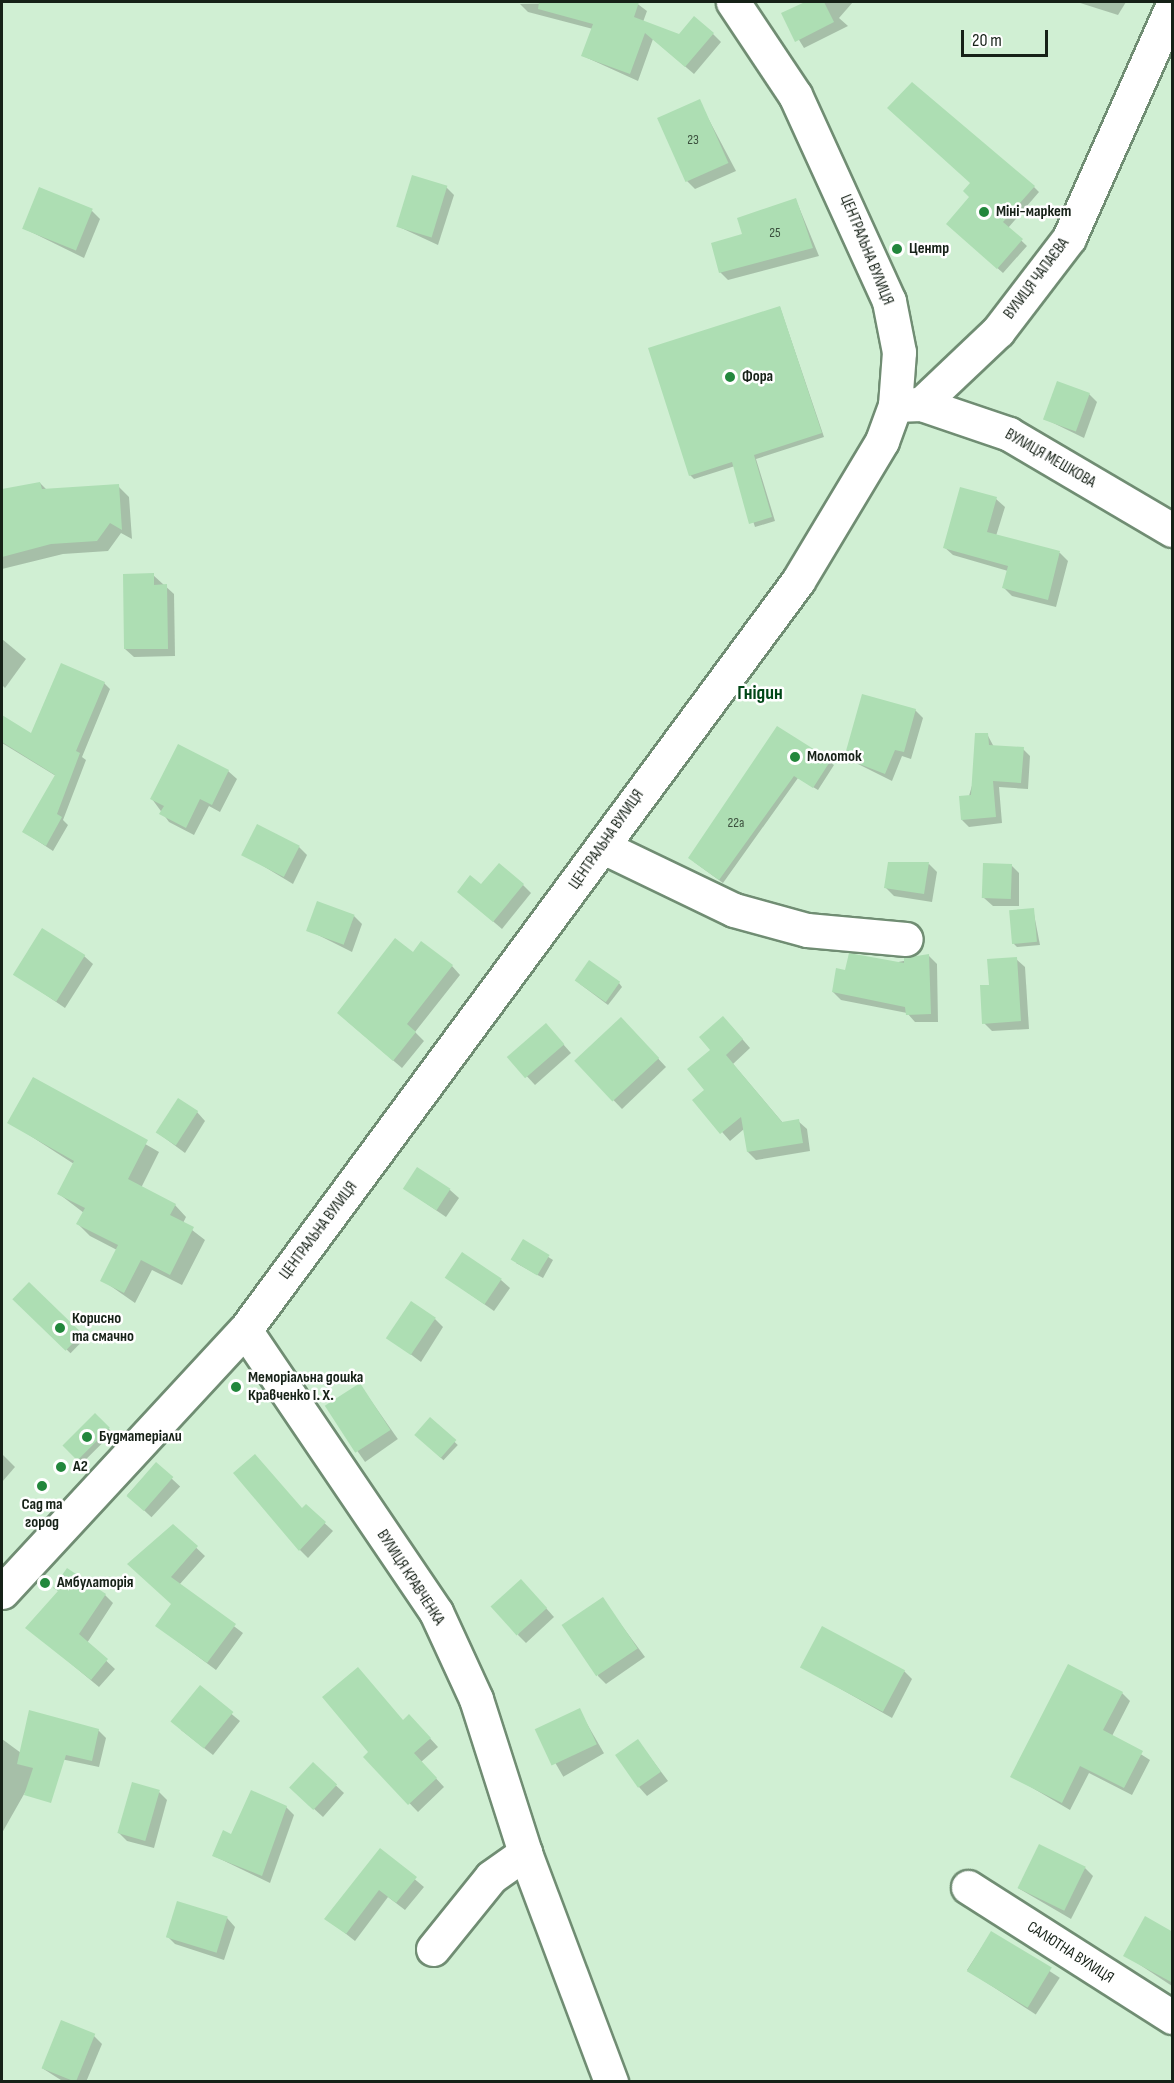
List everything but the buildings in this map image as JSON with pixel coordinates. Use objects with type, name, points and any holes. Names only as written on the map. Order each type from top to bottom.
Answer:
[{"type":"street","name":"ЦЕНТРАЛЬНА ВУЛИЦЯ","points":[[2,1592],[245,1330],[603,847],[719,681],[798,581],[882,441],[908,404],[889,301],[869,248],[795,95],[733,2]]},
{"type":"street","name":"ВУЛИЦЯ ЧАПАЄВА","points":[[908,404],[998,331],[1069,238],[1173,7]]},
{"type":"street","name":"ВУЛИЦЯ МЕШКОВА","points":[[908,404],[1009,434],[1173,530]]},
{"type":"street","points":[[603,847],[743,913],[835,934],[906,939]]},
{"type":"street","name":"ВУЛИЦЯ КРАВЧЕНКА","points":[[245,1330],[436,1612],[476,1699],[525,1853],[611,2082]]},
{"type":"street","points":[[433,1949],[491,1877],[525,1853]]},
{"type":"street","name":"САЛЮТНА ВУЛИЦЯ","points":[[968,1887],[1173,2017]]},
{"type":"place","name":"Міні-маркет","points":[[984,212]]},
{"type":"place","name":"Центр","points":[[897,249]]},
{"type":"place","name":"Фора","points":[[730,377]]},
{"type":"place","name":"Молоток","points":[[795,757]]},
{"type":"place","name":"Корисно та смачно","points":[[60,1328]]},
{"type":"place","name":"Меморіальна дошка Кравченко І. Х.","points":[[236,1387]]},
{"type":"place","name":"Будматеріали","points":[[87,1437]]},
{"type":"place","name":"А2","points":[[61,1467]]},
{"type":"place","name":"Сад та город","points":[[42,1486]]},
{"type":"place","name":"Амбулаторія","points":[[45,1583]]},
{"type":"district","name":"Гнідин","points":[[760,693]]}]
